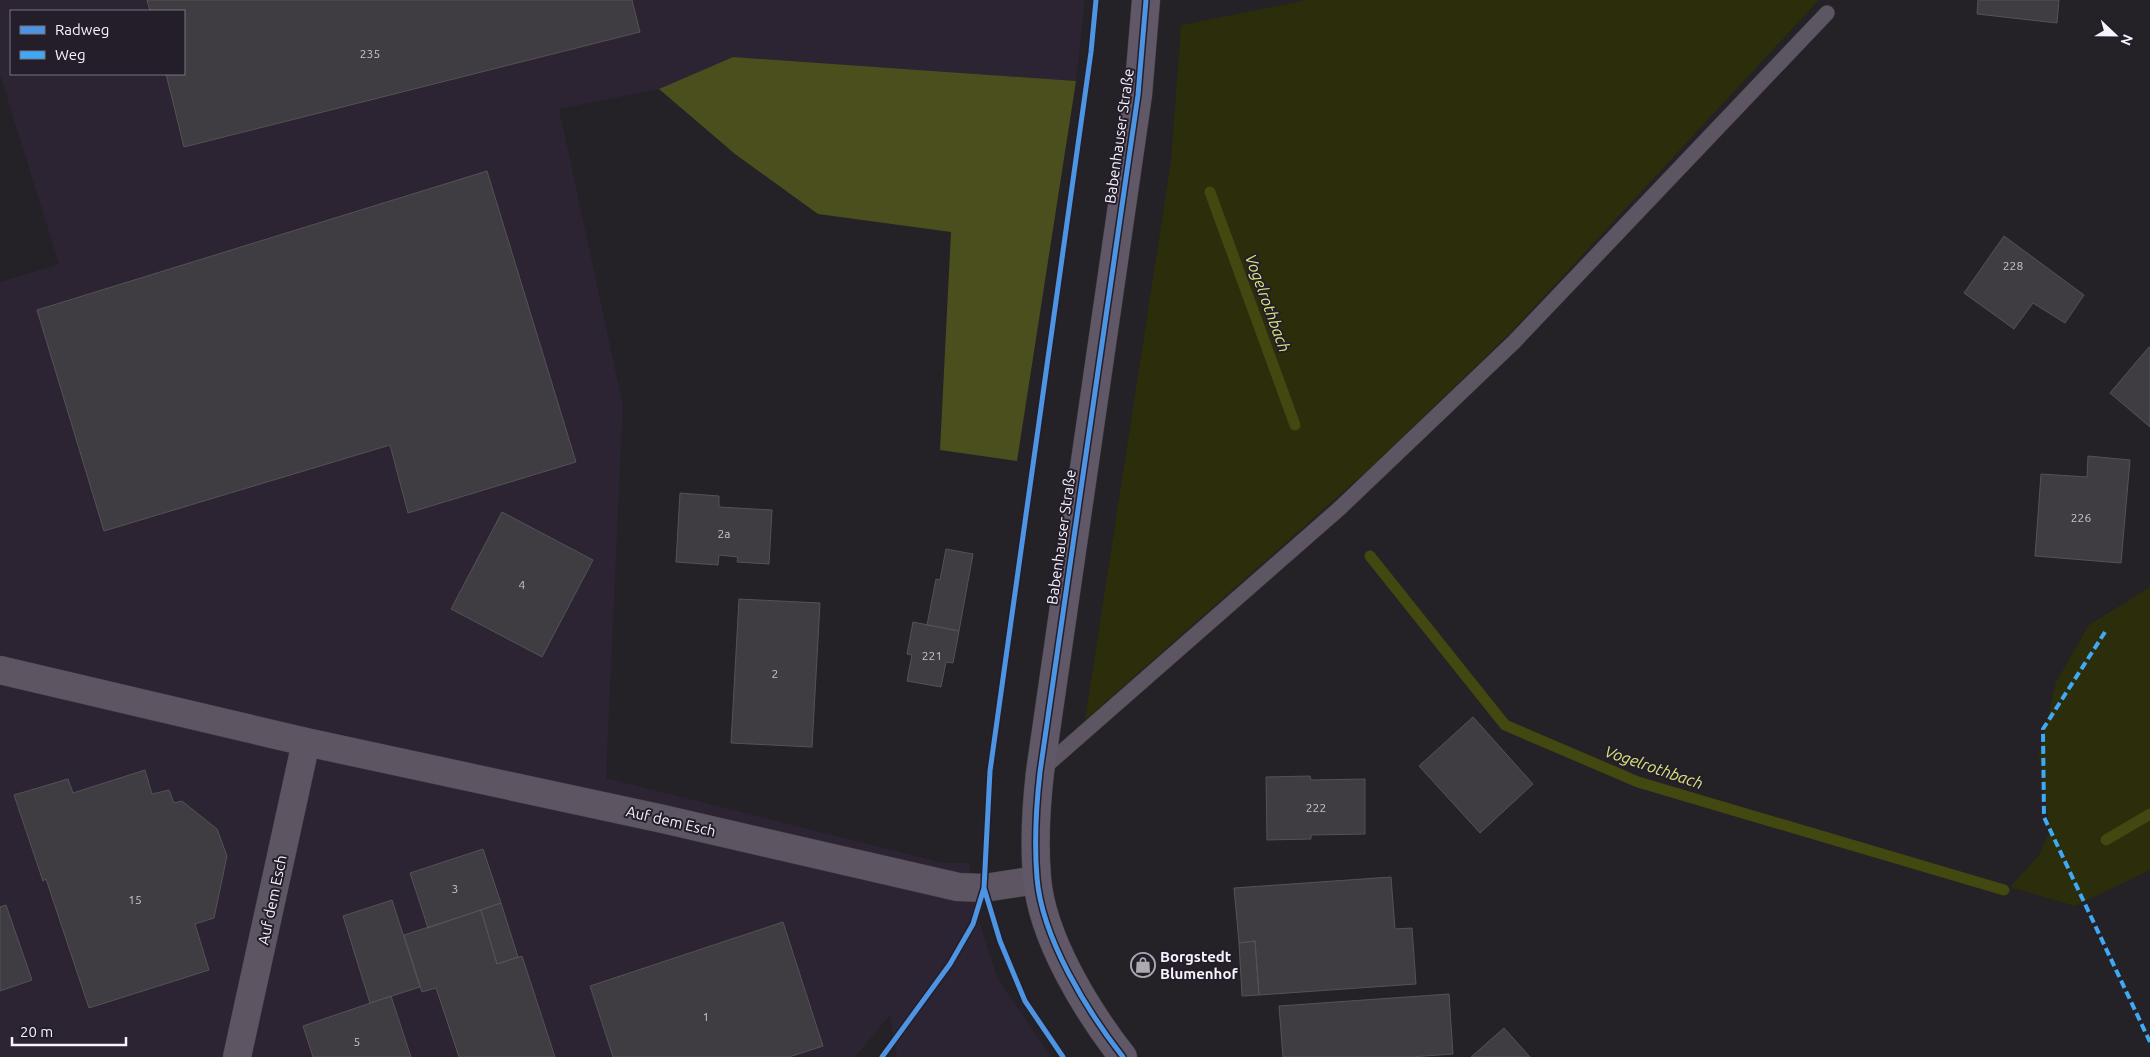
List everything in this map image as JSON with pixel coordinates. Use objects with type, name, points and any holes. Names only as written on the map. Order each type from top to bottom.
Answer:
[{"type":"main road","name":"Babenhauser Straße","points":[[1123,1057],[1083,1001],[1061,958],[1047,922],[1037,880],[1035,819],[1040,772],[1138,95],[1146,0]]},
{"type":"street","name":"Auf dem Esch","points":[[0,670],[306,742],[663,819],[958,887],[984,888],[1037,880]]},
{"type":"street","name":"Auf dem Esch","points":[[237,1057],[306,742]]},
{"type":"lane","points":[[1040,772],[1340,508],[1514,342],[1827,13]]},
{"type":"shaded area","points":[[0,0],[1085,0],[1076,81],[733,57],[659,89],[559,109],[623,405],[606,778],[943,863],[969,863],[977,914],[997,977],[1051,1057],[897,1057],[890,1015],[855,1057],[0,1057],[0,282],[59,264],[0,75]]},
{"type":"green space","points":[[1308,0],[1819,0],[1511,332],[1368,470],[1085,720],[1171,161],[1181,25]]},
{"type":"green space","points":[[733,57],[1076,81],[1017,461],[940,450],[951,232],[818,214],[735,154],[659,89]]},
{"type":"green space","points":[[2150,587],[2150,870],[2075,906],[2010,887],[2039,855],[2050,831],[2039,755],[2056,682],[2089,625]]},
{"type":"building","points":[[147,0],[632,0],[640,32],[184,147],[166,75],[185,75],[185,10],[150,10]]},
{"type":"building","points":[[1978,0],[2059,0],[2057,23],[1977,14]]},
{"type":"building","points":[[487,171],[576,462],[408,513],[390,445],[104,531],[37,310]]},
{"type":"building","points":[[2004,236],[2084,295],[2065,323],[2033,303],[2014,329],[1964,293]]},
{"type":"building","points":[[2150,348],[2150,427],[2110,393]]},
{"type":"building","points":[[2088,456],[2130,460],[2121,563],[2035,556],[2041,474],[2087,477]]},
{"type":"building","points":[[680,493],[719,496],[719,507],[772,510],[769,564],[737,562],[738,557],[719,555],[718,565],[676,562]]},
{"type":"building","points":[[502,512],[593,560],[542,657],[451,609]]},
{"type":"building","points":[[946,549],[973,554],[959,631],[927,625],[936,579],[940,580]]},
{"type":"building","points":[[739,599],[820,603],[812,747],[731,743]]},
{"type":"building","points":[[913,622],[959,631],[953,663],[946,662],[941,687],[907,681],[912,655],[907,654]]},
{"type":"building","points":[[1473,717],[1533,784],[1480,833],[1419,766]]},
{"type":"building","points":[[145,770],[152,794],[169,790],[174,803],[182,801],[217,829],[227,856],[214,918],[195,924],[209,970],[89,1008],[46,879],[43,881],[14,795],[68,779],[73,793]]},
{"type":"building","points":[[1310,776],[1311,780],[1365,779],[1365,834],[1311,835],[1311,839],[1267,840],[1266,777]]},
{"type":"building","points":[[483,849],[501,903],[428,928],[410,873]]},
{"type":"building","points":[[1391,877],[1395,929],[1412,928],[1416,984],[1259,995],[1255,941],[1239,943],[1234,888]]},
{"type":"building","points":[[392,900],[420,987],[370,1003],[343,916]]},
{"type":"building","points":[[501,903],[518,957],[497,964],[481,910]]},
{"type":"building","points":[[6,905],[32,980],[0,991],[0,907]]},
{"type":"building","points":[[481,910],[497,964],[522,956],[555,1057],[459,1057],[436,988],[422,992],[404,935]]},
{"type":"building","points":[[783,922],[823,1046],[789,1057],[613,1057],[590,986]]},
{"type":"building","points":[[1255,941],[1259,995],[1242,996],[1239,943]]},
{"type":"building","points":[[1449,994],[1453,1054],[1411,1057],[1283,1057],[1279,1006]]},
{"type":"building","points":[[391,996],[411,1057],[313,1057],[303,1026]]},
{"type":"building","points":[[1504,1028],[1530,1057],[1471,1057]]},
{"type":"waterway","name":"Vogelrothbach","points":[[1210,192],[1295,425]]},
{"type":"waterway","name":"Vogelrothbach","points":[[1370,556],[1505,725],[1638,782],[2004,890]]},
{"type":"waterway","name":"Vogelrothbach","points":[[2106,840],[2150,814]]},
{"type":"marked path","points":[[2105,632],[2043,729],[2044,817],[2150,1042]]},
{"type":"cycle path","points":[[882,1057],[950,964],[973,924],[984,888],[990,771],[1091,52],[1096,0]]},
{"type":"cycle path","points":[[1123,1057],[1081,996],[1068,973],[1047,925],[1037,878],[1036,838],[1040,772],[1138,95],[1146,0]]},
{"type":"cycle path","points":[[984,888],[1000,941],[1025,1001],[1063,1057]]},
{"type":"place","name":"Borgstedt Blumenhof","points":[[1143,965]]}]
